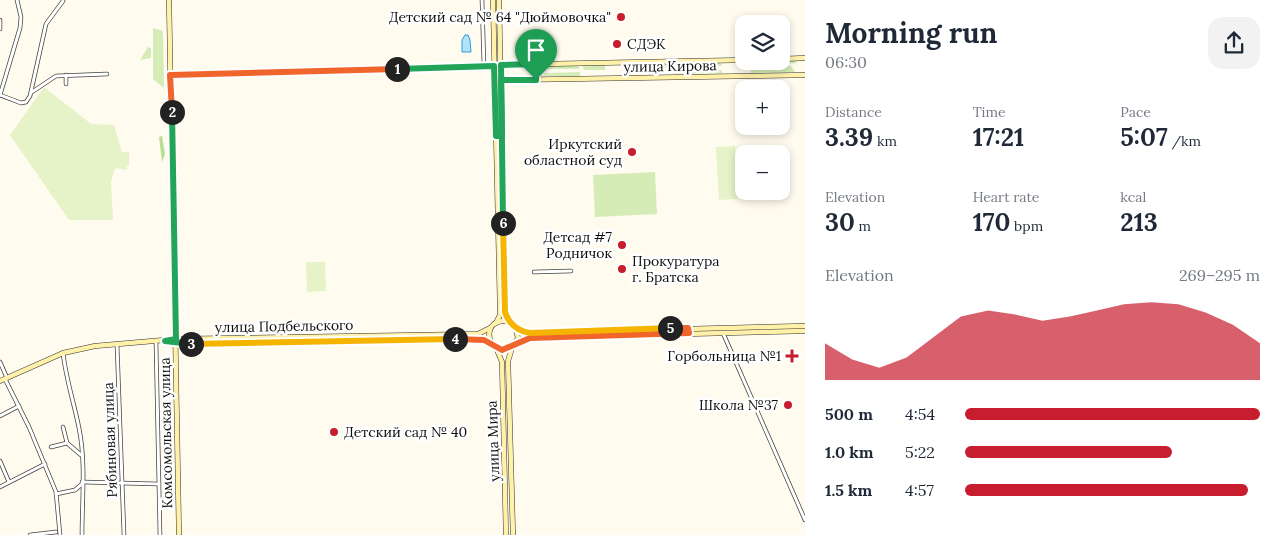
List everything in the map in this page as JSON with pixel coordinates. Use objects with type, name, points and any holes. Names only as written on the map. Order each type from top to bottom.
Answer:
[{"type":"main road","name":"Комсомольская улица","points":[[169,0],[179,535]]},
{"type":"main road","points":[[493,0],[502,292],[505,312],[510,323]]},
{"type":"main road","points":[[495,324],[500,312],[502,292],[502,136],[499,0]]},
{"type":"main road","points":[[494,38],[500,37]]},
{"type":"main road","points":[[790,59],[805,58]]},
{"type":"main road","name":"улица Кирова","points":[[501,65],[735,60]]},
{"type":"main road","points":[[536,64],[536,80]]},
{"type":"main road","points":[[170,75],[494,66]]},
{"type":"main road","name":"улица Кирова","points":[[501,80],[805,74]]},
{"type":"main road","points":[[496,136],[502,136]]},
{"type":"main road","points":[[805,326],[689,331],[530,338],[502,350],[491,344],[489,338],[490,328],[504,321],[521,331],[530,333],[689,331],[805,331]]},
{"type":"main road","points":[[514,346],[518,335],[515,326]]},
{"type":"main road","name":"улица Подбельского","points":[[236,341],[478,334],[490,328]]},
{"type":"main road","name":"улица Подбельского","points":[[156,342],[478,339],[491,344]]},
{"type":"main road","points":[[0,381],[63,353],[83,347],[156,342]]},
{"type":"main road","name":"улица Мира","points":[[513,535],[508,362],[514,346]]},
{"type":"main road","name":"улица Мира","points":[[496,348],[502,362],[506,535]]},
{"type":"street","points":[[17,0],[21,17],[20,28],[0,95],[21,103],[26,102],[32,92],[45,81],[56,76],[107,74]]},
{"type":"street","points":[[482,0],[484,67]]},
{"type":"street","points":[[32,92],[46,24],[63,1]]},
{"type":"street","points":[[0,20],[0,29]]},
{"type":"street","points":[[66,75],[66,84]]},
{"type":"street","points":[[534,272],[572,271]]},
{"type":"street","points":[[722,332],[805,520]]},
{"type":"street","points":[[156,342],[160,535]]},
{"type":"street","name":"Рябиновая улица","points":[[118,344],[124,535]]},
{"type":"street","points":[[63,353],[67,383],[79,429],[82,535]]},
{"type":"street","points":[[0,362],[45,464],[56,494],[60,535]]},
{"type":"street","points":[[0,416],[19,406]]},
{"type":"street","points":[[63,427],[67,443],[81,455]]},
{"type":"street","points":[[51,447],[67,443]]},
{"type":"street","points":[[0,461],[9,482]]},
{"type":"street","points":[[0,487],[45,464]]},
{"type":"street","points":[[56,494],[75,490],[82,483],[123,482],[159,484]]},
{"type":"street","points":[[30,535],[56,532]]},
{"type":"green space","points":[[153,28],[163,31],[164,88],[153,79]]},
{"type":"green space","points":[[148,47],[151,48],[151,58],[140,60]]},
{"type":"green space","points":[[790,60],[797,60],[796,63],[790,63]]},
{"type":"green space","points":[[720,62],[722,66],[690,67],[691,63]]},
{"type":"green space","points":[[671,63],[671,67],[643,69],[641,64]]},
{"type":"green space","points":[[579,64],[579,69],[544,69],[542,65]]},
{"type":"green space","points":[[582,64],[605,64],[605,70],[584,70]]},
{"type":"green space","points":[[790,66],[795,72],[751,73],[750,70],[790,70]]},
{"type":"green space","points":[[721,70],[723,73],[675,74],[675,71]]},
{"type":"green space","points":[[580,72],[580,76],[544,76],[545,73]]},
{"type":"green space","points":[[44,87],[91,124],[114,125],[122,152],[129,152],[129,166],[127,166],[127,170],[115,168],[111,182],[113,220],[69,220],[10,135]]},
{"type":"green space","points":[[162,136],[165,154],[162,162],[159,137]]},
{"type":"green space","points":[[735,146],[735,199],[719,200],[716,147]]},
{"type":"green space","points":[[655,172],[657,214],[595,217],[593,175]]},
{"type":"green space","points":[[306,262],[325,262],[326,291],[307,292]]},
{"type":"water","points":[[465,35],[468,35],[470,40],[471,52],[462,52],[462,40]]},
{"type":"place","name":"Детский сад № 64 \"Дюймовочка\"","points":[[621,17]]},
{"type":"place","name":"СДЭК","points":[[617,44]]},
{"type":"place","name":"Иркутский областной суд","points":[[632,152]]},
{"type":"place","name":"Детсад #7 Родничок","points":[[622,245]]},
{"type":"place","name":"Прокуратура г. Братска","points":[[622,269]]},
{"type":"place","name":"Горбольница №1","points":[[792,356]]},
{"type":"place","name":"Школа №37","points":[[788,405]]},
{"type":"place","name":"Детский сад № 40","points":[[334,432]]},
{"type":"route","points":[[536,80],[501,80],[502,136],[496,136],[494,66],[170,75],[176,339],[165,341],[185,344],[478,339],[484,340],[502,350],[512,348],[520,341],[530,338],[689,333],[688,328],[530,333],[521,331],[510,323],[505,312],[504,292],[502,182],[502,136],[501,105],[501,65],[536,64],[536,80]]}]
